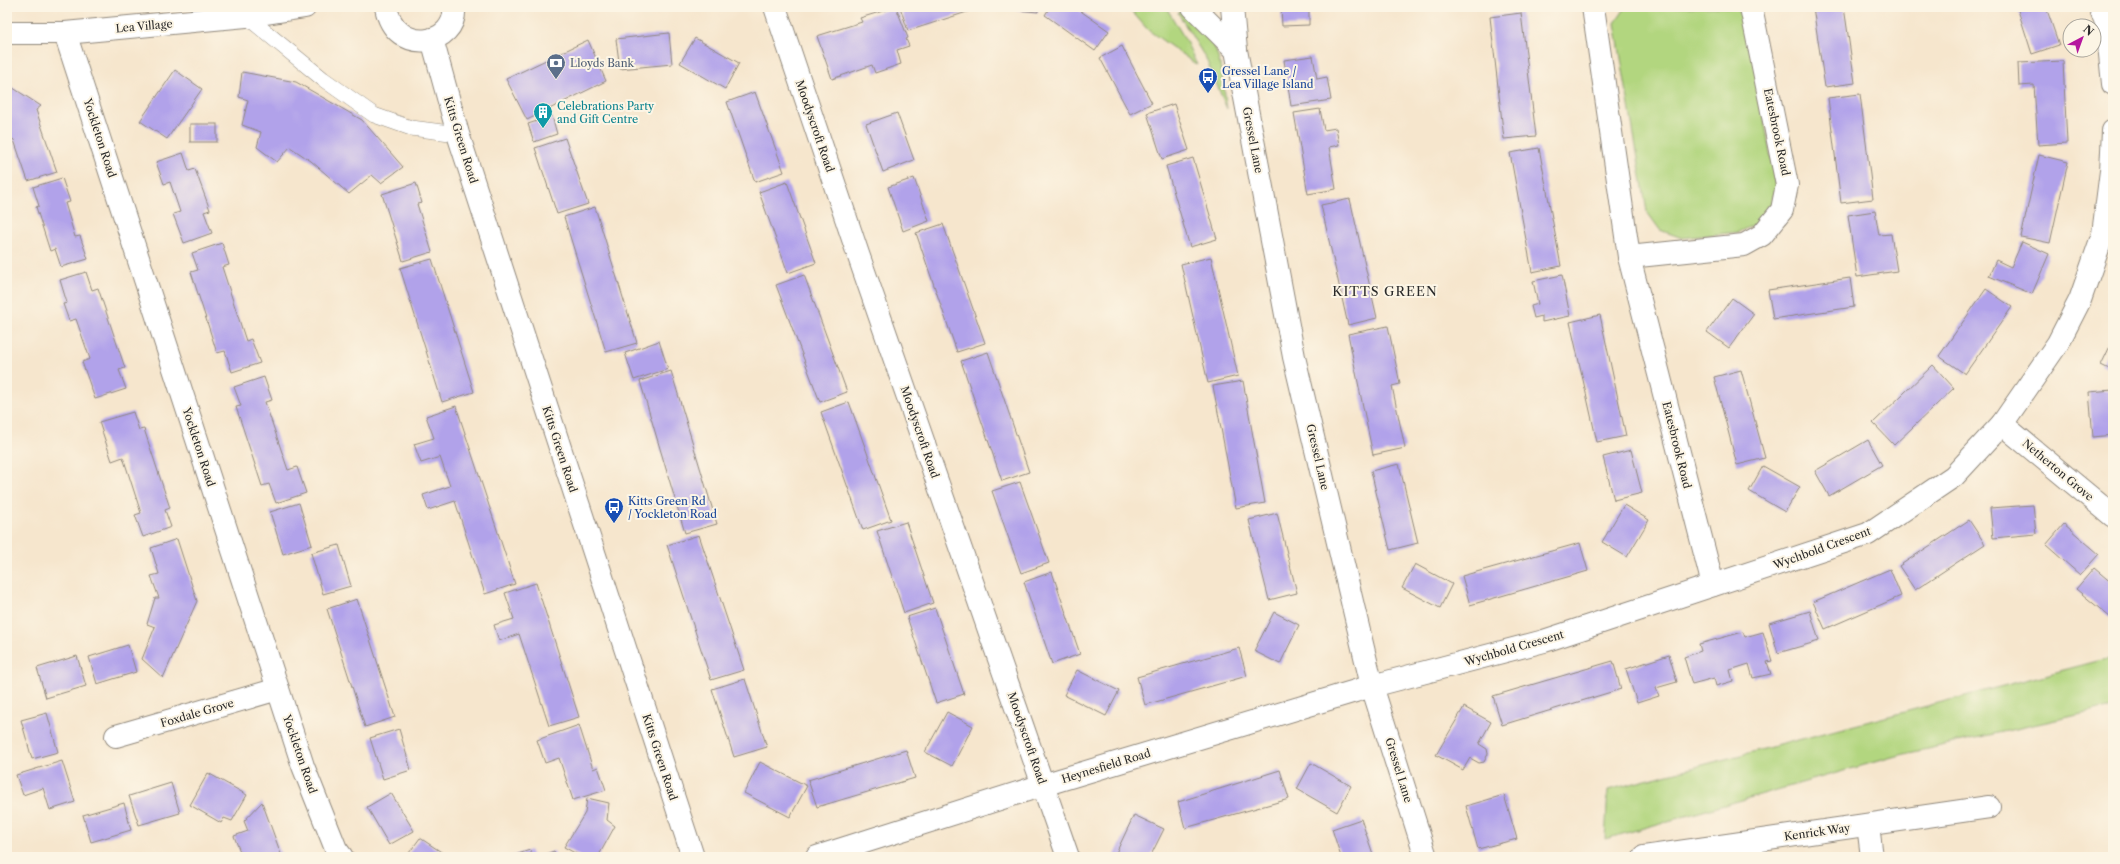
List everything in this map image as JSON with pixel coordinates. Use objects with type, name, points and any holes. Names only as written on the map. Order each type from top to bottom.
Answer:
[{"type":"street","name":"Lea Village","points":[[7,33],[65,33],[246,16],[305,7]]},
{"type":"street","points":[[386,7],[396,30],[404,38],[419,41],[432,39],[438,36],[451,22],[454,7]]},
{"type":"street","name":"Moodyscroft Road","points":[[775,7],[861,262],[1068,857]]},
{"type":"street","points":[[1193,7],[1236,50]]},
{"type":"street","name":"Gressel Lane","points":[[1232,7],[1236,50],[1294,357],[1372,686],[1426,857]]},
{"type":"street","name":"Eatesbrook Road","points":[[1593,7],[1629,257],[1713,585]]},
{"type":"street","name":"Eatesbrook Road","points":[[1629,257],[1744,245],[1762,235],[1782,210],[1787,185],[1751,7]]},
{"type":"street","points":[[2100,7],[2107,25],[2113,84]]},
{"type":"street","name":"Yockleton Road","points":[[65,33],[303,766],[336,849],[342,857]]},
{"type":"street","name":"Kitts Green Road","points":[[432,39],[458,134],[693,857]]},
{"type":"street","name":"Wychbold Crescent","points":[[1372,686],[1544,640],[1868,534],[1954,476],[2002,424],[2058,343],[2080,300],[2103,234],[2111,171],[2113,131]]},
{"type":"street","name":"Netherton Grove","points":[[2002,424],[2113,516]]},
{"type":"street","name":"Heynesfield Road","points":[[817,857],[1043,785],[1372,686]]},
{"type":"street","name":"Foxdale Grove","points":[[116,736],[278,689]]},
{"type":"street","name":"Kenrick Way","points":[[1644,857],[1989,807]]},
{"type":"street","points":[[1868,825],[1872,857]]},
{"type":"lane","points":[[246,16],[323,79],[374,115],[411,128],[458,134]]},
{"type":"green space","points":[[1128,7],[1166,7],[1185,39],[1197,65],[1148,30]]},
{"type":"green space","points":[[1183,7],[1203,27],[1214,45],[1220,66],[1227,109],[1206,59],[1178,13]]},
{"type":"green space","points":[[1626,7],[1736,7],[1747,23],[1776,186],[1770,207],[1756,224],[1738,232],[1682,238],[1660,230],[1647,212],[1615,23]]},
{"type":"green space","points":[[2113,657],[2113,707],[1896,756],[1605,839],[1608,790]]},
{"type":"building","points":[[896,7],[908,38],[906,39],[909,46],[897,50],[901,64],[875,73],[872,65],[832,79],[817,36],[862,22],[860,18]]},
{"type":"building","points":[[900,7],[969,7],[970,11],[908,31]]},
{"type":"building","points":[[983,7],[1038,7],[1038,12]]},
{"type":"building","points":[[1050,7],[1075,7],[1109,31],[1095,51],[1045,15]]},
{"type":"building","points":[[1281,7],[1309,7],[1309,25],[1282,26]]},
{"type":"building","points":[[1813,7],[1844,7],[1855,83],[1825,87]]},
{"type":"building","points":[[2017,7],[2046,7],[2059,45],[2032,54]]},
{"type":"building","points":[[1521,13],[1536,136],[1504,139],[1490,17]]},
{"type":"building","points":[[669,33],[672,64],[620,69],[616,39]]},
{"type":"building","points":[[695,38],[739,63],[725,89],[680,63]]},
{"type":"building","name":"Lloyds Bank","points":[[588,40],[606,81],[527,120],[506,79]]},
{"type":"building","points":[[1122,46],[1152,103],[1130,114],[1100,58]]},
{"type":"building","points":[[1313,56],[1317,79],[1327,77],[1331,100],[1291,106],[1284,60]]},
{"type":"building","points":[[2063,61],[2067,143],[2038,145],[2034,85],[2019,86],[2018,63]]},
{"type":"building","points":[[175,70],[202,89],[167,139],[140,121]]},
{"type":"building","points":[[242,72],[296,82],[362,120],[403,167],[381,183],[372,175],[349,194],[311,161],[290,147],[277,162],[257,147],[261,132],[242,125],[248,100],[239,97]]},
{"type":"building","points":[[7,84],[41,106],[36,110],[57,172],[28,181],[14,140],[7,135]]},
{"type":"building","points":[[755,92],[784,172],[755,182],[727,102]]},
{"type":"building","points":[[1860,94],[1873,199],[1841,203],[1828,98]]},
{"type":"building","points":[[1174,104],[1189,150],[1162,159],[1147,113]]},
{"type":"building","points":[[1320,109],[1324,130],[1336,128],[1339,145],[1329,147],[1336,189],[1308,194],[1294,113]]},
{"type":"building","points":[[897,113],[914,160],[883,172],[866,124]]},
{"type":"building","name":"Celebrations Party and Gift Centre","points":[[552,116],[557,134],[534,142],[528,124]]},
{"type":"building","points":[[190,124],[217,124],[217,142],[190,142]]},
{"type":"building","points":[[565,138],[588,204],[557,214],[535,148]]},
{"type":"building","points":[[1539,148],[1561,266],[1532,272],[1510,153]]},
{"type":"building","points":[[183,153],[189,171],[195,169],[210,210],[204,212],[212,233],[184,243],[173,214],[180,212],[170,182],[164,184],[156,162]]},
{"type":"building","points":[[2039,155],[2068,162],[2050,243],[2021,237]]},
{"type":"building","points":[[1193,158],[1217,239],[1190,247],[1166,166]]},
{"type":"building","points":[[62,178],[70,202],[65,203],[75,237],[80,236],[88,259],[61,267],[55,249],[50,251],[36,207],[39,206],[33,187]]},
{"type":"building","points":[[914,178],[929,221],[903,231],[888,187]]},
{"type":"building","points":[[787,182],[816,263],[788,273],[759,192]]},
{"type":"building","points":[[416,183],[422,203],[417,204],[432,252],[403,261],[382,194]]},
{"type":"building","points":[[1350,199],[1377,318],[1348,325],[1321,205]]},
{"type":"building","points":[[595,207],[637,343],[606,352],[564,217]]},
{"type":"building","points":[[1875,211],[1879,235],[1891,234],[1897,271],[1857,277],[1848,215]]},
{"type":"building","points":[[943,224],[985,343],[957,352],[916,233]]},
{"type":"building","points":[[2022,242],[2049,254],[2032,294],[1989,276],[1996,260],[2011,267]]},
{"type":"building","points":[[222,243],[229,265],[222,267],[246,341],[251,339],[260,363],[232,372],[225,351],[217,353],[191,272],[198,270],[192,253]]},
{"type":"building","points":[[1211,257],[1238,376],[1208,383],[1181,264]]},
{"type":"building","points":[[432,259],[474,392],[442,402],[400,268]]},
{"type":"building","points":[[86,272],[92,290],[98,288],[125,368],[119,370],[126,389],[95,399],[82,362],[90,359],[76,319],[69,321],[63,304],[67,303],[60,280]]},
{"type":"building","points":[[804,275],[847,392],[820,402],[776,285]]},
{"type":"building","points":[[1562,275],[1570,316],[1542,322],[1542,316],[1534,318],[1531,306],[1538,304],[1533,281]]},
{"type":"building","points":[[1850,278],[1854,307],[1773,319],[1768,290]]},
{"type":"building","points":[[1986,289],[2012,307],[1965,374],[1939,356]]},
{"type":"building","points":[[1732,298],[1754,314],[1729,348],[1707,332]]},
{"type":"building","points":[[1600,315],[1626,436],[1597,442],[1570,322]]},
{"type":"building","points":[[1388,326],[1400,384],[1392,386],[1405,448],[1373,455],[1348,334]]},
{"type":"building","points":[[2113,340],[2113,371],[2101,365]]},
{"type":"building","points":[[659,341],[668,369],[634,380],[625,353]]},
{"type":"building","points":[[988,352],[1029,472],[1002,481],[961,361]]},
{"type":"building","points":[[1933,365],[1954,388],[1894,445],[1873,423]]},
{"type":"building","points":[[1741,370],[1765,458],[1737,465],[1714,377]]},
{"type":"building","points":[[671,371],[717,524],[685,533],[640,381]]},
{"type":"building","points":[[264,377],[272,400],[265,402],[288,470],[297,467],[306,493],[276,503],[269,484],[262,486],[236,407],[241,406],[234,387]]},
{"type":"building","points":[[1243,381],[1265,503],[1236,508],[1213,386]]},
{"type":"building","points":[[2113,390],[2113,435],[2093,437],[2089,392]]},
{"type":"building","points":[[849,402],[891,520],[863,530],[821,412]]},
{"type":"building","points":[[456,406],[515,584],[485,594],[455,501],[428,510],[423,495],[450,486],[440,457],[421,463],[414,444],[434,438],[426,416]]},
{"type":"building","points":[[133,412],[139,430],[144,429],[170,508],[165,510],[171,527],[143,537],[135,515],[141,513],[123,457],[112,461],[99,422]]},
{"type":"building","points":[[1868,440],[1882,465],[1829,496],[1815,471]]},
{"type":"building","points":[[1631,450],[1642,493],[1614,500],[1603,457]]},
{"type":"building","points":[[1399,464],[1418,543],[1390,550],[1371,471]]},
{"type":"building","points":[[1763,466],[1800,487],[1785,512],[1749,491]]},
{"type":"building","points":[[1020,482],[1049,563],[1021,573],[992,491]]},
{"type":"building","points":[[299,503],[312,545],[283,554],[270,512]]},
{"type":"building","points":[[1624,505],[1649,520],[1627,557],[1602,542]]},
{"type":"building","points":[[2033,505],[2036,534],[1993,538],[1990,508]]},
{"type":"building","points":[[1277,513],[1297,593],[1269,600],[1249,520]]},
{"type":"building","points":[[1969,520],[1985,544],[1915,590],[1899,566]]},
{"type":"building","points":[[906,522],[933,603],[904,613],[877,531]]},
{"type":"building","points":[[2064,524],[2099,554],[2080,575],[2046,545]]},
{"type":"building","points":[[699,535],[744,670],[711,680],[667,545]]},
{"type":"building","points":[[177,539],[197,601],[163,678],[142,659],[155,627],[147,624],[155,598],[159,598],[151,576],[159,574],[151,548]]},
{"type":"building","points":[[1580,543],[1588,571],[1470,605],[1462,576]]},
{"type":"building","points":[[339,545],[351,586],[323,594],[311,553]]},
{"type":"building","points":[[1415,564],[1452,584],[1440,608],[1402,588]]},
{"type":"building","points":[[2094,568],[2113,584],[2113,616],[2111,618],[2076,589]]},
{"type":"building","points":[[1890,569],[1901,596],[1825,629],[1813,602]]},
{"type":"building","points":[[1052,572],[1080,654],[1052,664],[1024,582]]},
{"type":"building","points":[[536,583],[579,717],[549,726],[519,634],[499,641],[494,625],[514,619],[505,593]]},
{"type":"building","points":[[357,599],[395,717],[365,727],[327,609]]},
{"type":"building","points":[[935,608],[964,694],[936,703],[907,617]]},
{"type":"building","points":[[1810,611],[1819,641],[1778,653],[1769,623]]},
{"type":"building","points":[[1274,612],[1299,625],[1280,664],[1254,651]]},
{"type":"building","points":[[1743,632],[1745,637],[1763,632],[1772,661],[1767,662],[1771,674],[1753,678],[1749,664],[1730,670],[1733,681],[1716,686],[1714,678],[1692,684],[1684,657],[1701,651],[1699,644]]},
{"type":"building","points":[[128,645],[136,672],[97,684],[89,657]]},
{"type":"building","points":[[1239,648],[1247,676],[1145,705],[1137,677]]},
{"type":"building","points":[[1669,655],[1677,682],[1656,688],[1659,696],[1637,703],[1626,669]]},
{"type":"building","points":[[77,656],[86,686],[46,698],[37,668]]},
{"type":"building","points":[[1613,661],[1621,689],[1502,725],[1493,696]]},
{"type":"building","points":[[1077,670],[1119,691],[1106,716],[1064,695]]},
{"type":"building","points":[[745,679],[767,747],[734,757],[712,689]]},
{"type":"building","points":[[1464,707],[1491,722],[1479,744],[1487,749],[1488,754],[1484,762],[1479,763],[1470,758],[1463,770],[1436,755]]},
{"type":"building","points":[[947,712],[973,726],[952,766],[925,752]]},
{"type":"building","points":[[47,713],[58,752],[32,759],[21,720]]},
{"type":"building","points":[[579,725],[593,769],[598,767],[606,790],[573,800],[559,758],[545,763],[537,740]]},
{"type":"building","points":[[399,729],[411,770],[383,779],[370,738]]},
{"type":"building","points":[[906,750],[915,778],[817,807],[808,780]]},
{"type":"building","points":[[62,761],[75,802],[50,810],[43,788],[23,795],[16,775]]},
{"type":"building","points":[[760,762],[807,786],[790,817],[744,793]]},
{"type":"building","points":[[1311,763],[1351,786],[1337,812],[1297,789]]},
{"type":"building","points":[[1280,770],[1289,799],[1185,828],[1178,802]]},
{"type":"building","points":[[208,773],[247,795],[232,821],[224,818],[221,823],[190,805]]},
{"type":"building","points":[[171,783],[180,813],[139,825],[129,796]]},
{"type":"building","points":[[391,793],[414,831],[389,845],[367,807]]},
{"type":"building","points":[[1504,795],[1517,839],[1478,849],[1466,806]]},
{"type":"building","points":[[587,798],[609,803],[607,820],[615,826],[598,857],[582,857],[564,847],[585,813]]},
{"type":"building","points":[[262,802],[282,857],[253,857],[252,854],[242,857],[234,836],[248,831],[244,821]]},
{"type":"building","points":[[124,803],[131,830],[91,842],[83,815]]},
{"type":"building","points":[[1134,815],[1164,829],[1150,857],[1119,857],[1115,855]]},
{"type":"building","points":[[1361,819],[1374,857],[1341,857],[1332,829]]},
{"type":"building","points":[[420,838],[449,857],[406,857]]},
{"type":"building","points":[[530,850],[533,857],[509,857]]},
{"type":"building","points":[[554,851],[556,857],[537,857]]},
{"type":"place","name":"Lloyds Bank","points":[[556,80]]},
{"type":"place","name":"Gressel Lane / Lea Village Island","points":[[1208,94]]},
{"type":"place","name":"Celebrations Party and Gift Centre","points":[[543,129]]},
{"type":"place","name":"Kitts Green Rd / Yockleton Road","points":[[614,524]]},
{"type":"district","name":"KITTS GREEN","points":[[1385,291]]}]
